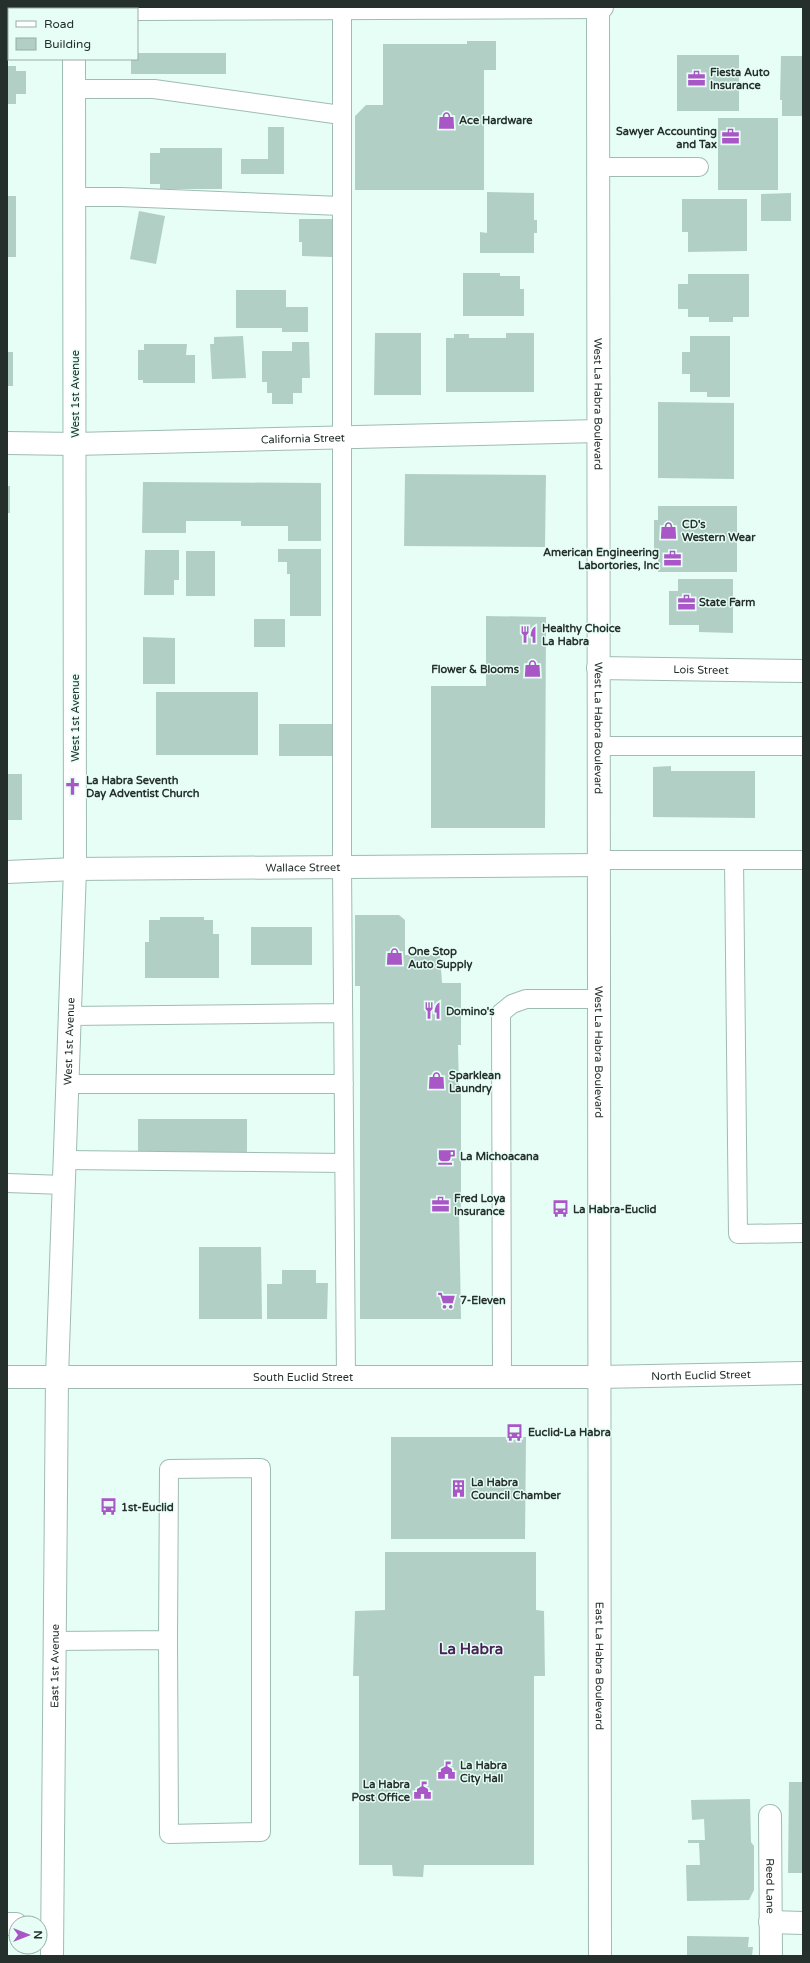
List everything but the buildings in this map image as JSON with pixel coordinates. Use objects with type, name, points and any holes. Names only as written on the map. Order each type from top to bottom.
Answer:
[{"type":"street","name":"West La Habra Boulevard","points":[[598,7],[599,1376]]},
{"type":"street","points":[[138,9],[602,7]]},
{"type":"street","name":"West 1st Avenue","points":[[56,1376],[75,869],[74,60]]},
{"type":"street","name":"California Street","points":[[7,443],[75,444],[598,431]]},
{"type":"street","name":"Lois Street","points":[[598,668],[803,671]]},
{"type":"street","name":"Wallace Street","points":[[7,872],[75,869],[342,867],[599,862]]},
{"type":"street","name":"North Euclid Street","points":[[599,1376],[803,1373]]},
{"type":"street","name":"East 1st Avenue","points":[[46,1915],[54,1641],[56,1376]]},
{"type":"street","name":"South Euclid Street","points":[[7,1377],[599,1376]]},
{"type":"street","name":"East La Habra Boulevard","points":[[599,1376],[600,1956]]},
{"type":"street","name":"Reed Lane","points":[[770,1816],[771,1956]]},
{"type":"street","points":[[770,1922],[803,1923]]},
{"type":"street","name":"East 1st Avenue","points":[[48,1935],[52,1956]]},
{"type":"lane","points":[[342,8],[342,867],[346,1376]]},
{"type":"lane","points":[[74,90],[167,91],[341,115]]},
{"type":"lane","points":[[598,167],[699,167]]},
{"type":"lane","points":[[75,197],[121,197],[341,206]]},
{"type":"lane","points":[[599,746],[803,746]]},
{"type":"lane","points":[[734,860],[738,1234],[803,1233]]},
{"type":"lane","points":[[599,862],[803,860]]},
{"type":"lane","points":[[502,1376],[501,1013],[512,1004],[526,999],[599,999]]},
{"type":"lane","points":[[70,1016],[343,1013]]},
{"type":"lane","points":[[67,1084],[344,1084]]},
{"type":"lane","points":[[65,1160],[344,1163]]},
{"type":"lane","points":[[7,1183],[64,1185]]},
{"type":"lane","points":[[262,1468],[262,1832],[169,1834],[168,1640],[169,1469],[262,1468]]},
{"type":"lane","points":[[54,1641],[168,1640]]},
{"type":"place","name":"Fiesta Auto Insurance","points":[[697,78]]},
{"type":"place","name":"Ace Hardware","points":[[446,120]]},
{"type":"place","name":"Sawyer Accounting and Tax","points":[[730,137]]},
{"type":"place","name":"CD's Western Wear","points":[[669,530]]},
{"type":"place","name":"American Engineering Labortories, Inc","points":[[672,558]]},
{"type":"place","name":"State Farm","points":[[686,602]]},
{"type":"place","name":"Healthy Choice La Habra","points":[[529,634]]},
{"type":"place","name":"Flower & Blooms","points":[[532,669]]},
{"type":"place","name":"La Habra Seventh Day Adventist Church","points":[[73,786]]},
{"type":"place","name":"One Stop Auto Supply","points":[[395,957]]},
{"type":"place","name":"Domino's","points":[[433,1011]]},
{"type":"place","name":"Sparklean Laundry","points":[[436,1081]]},
{"type":"place","name":"La Michoacana","points":[[447,1156]]},
{"type":"place","name":"Fred Loya Insurance","points":[[441,1204]]},
{"type":"place","name":"La Habra-Euclid","points":[[560,1209]]},
{"type":"place","name":"7-Eleven","points":[[447,1300]]},
{"type":"place","name":"Euclid-La Habra","points":[[515,1432]]},
{"type":"place","name":"La Habra Council Chamber","points":[[458,1488]]},
{"type":"place","name":"1st-Euclid","points":[[108,1507]]},
{"type":"place","name":"La Habra City Hall","points":[[447,1771]]},
{"type":"place","name":"La Habra Post Office","points":[[423,1790]]},
{"type":"district","name":"La Habra","points":[[471,1649]]}]
